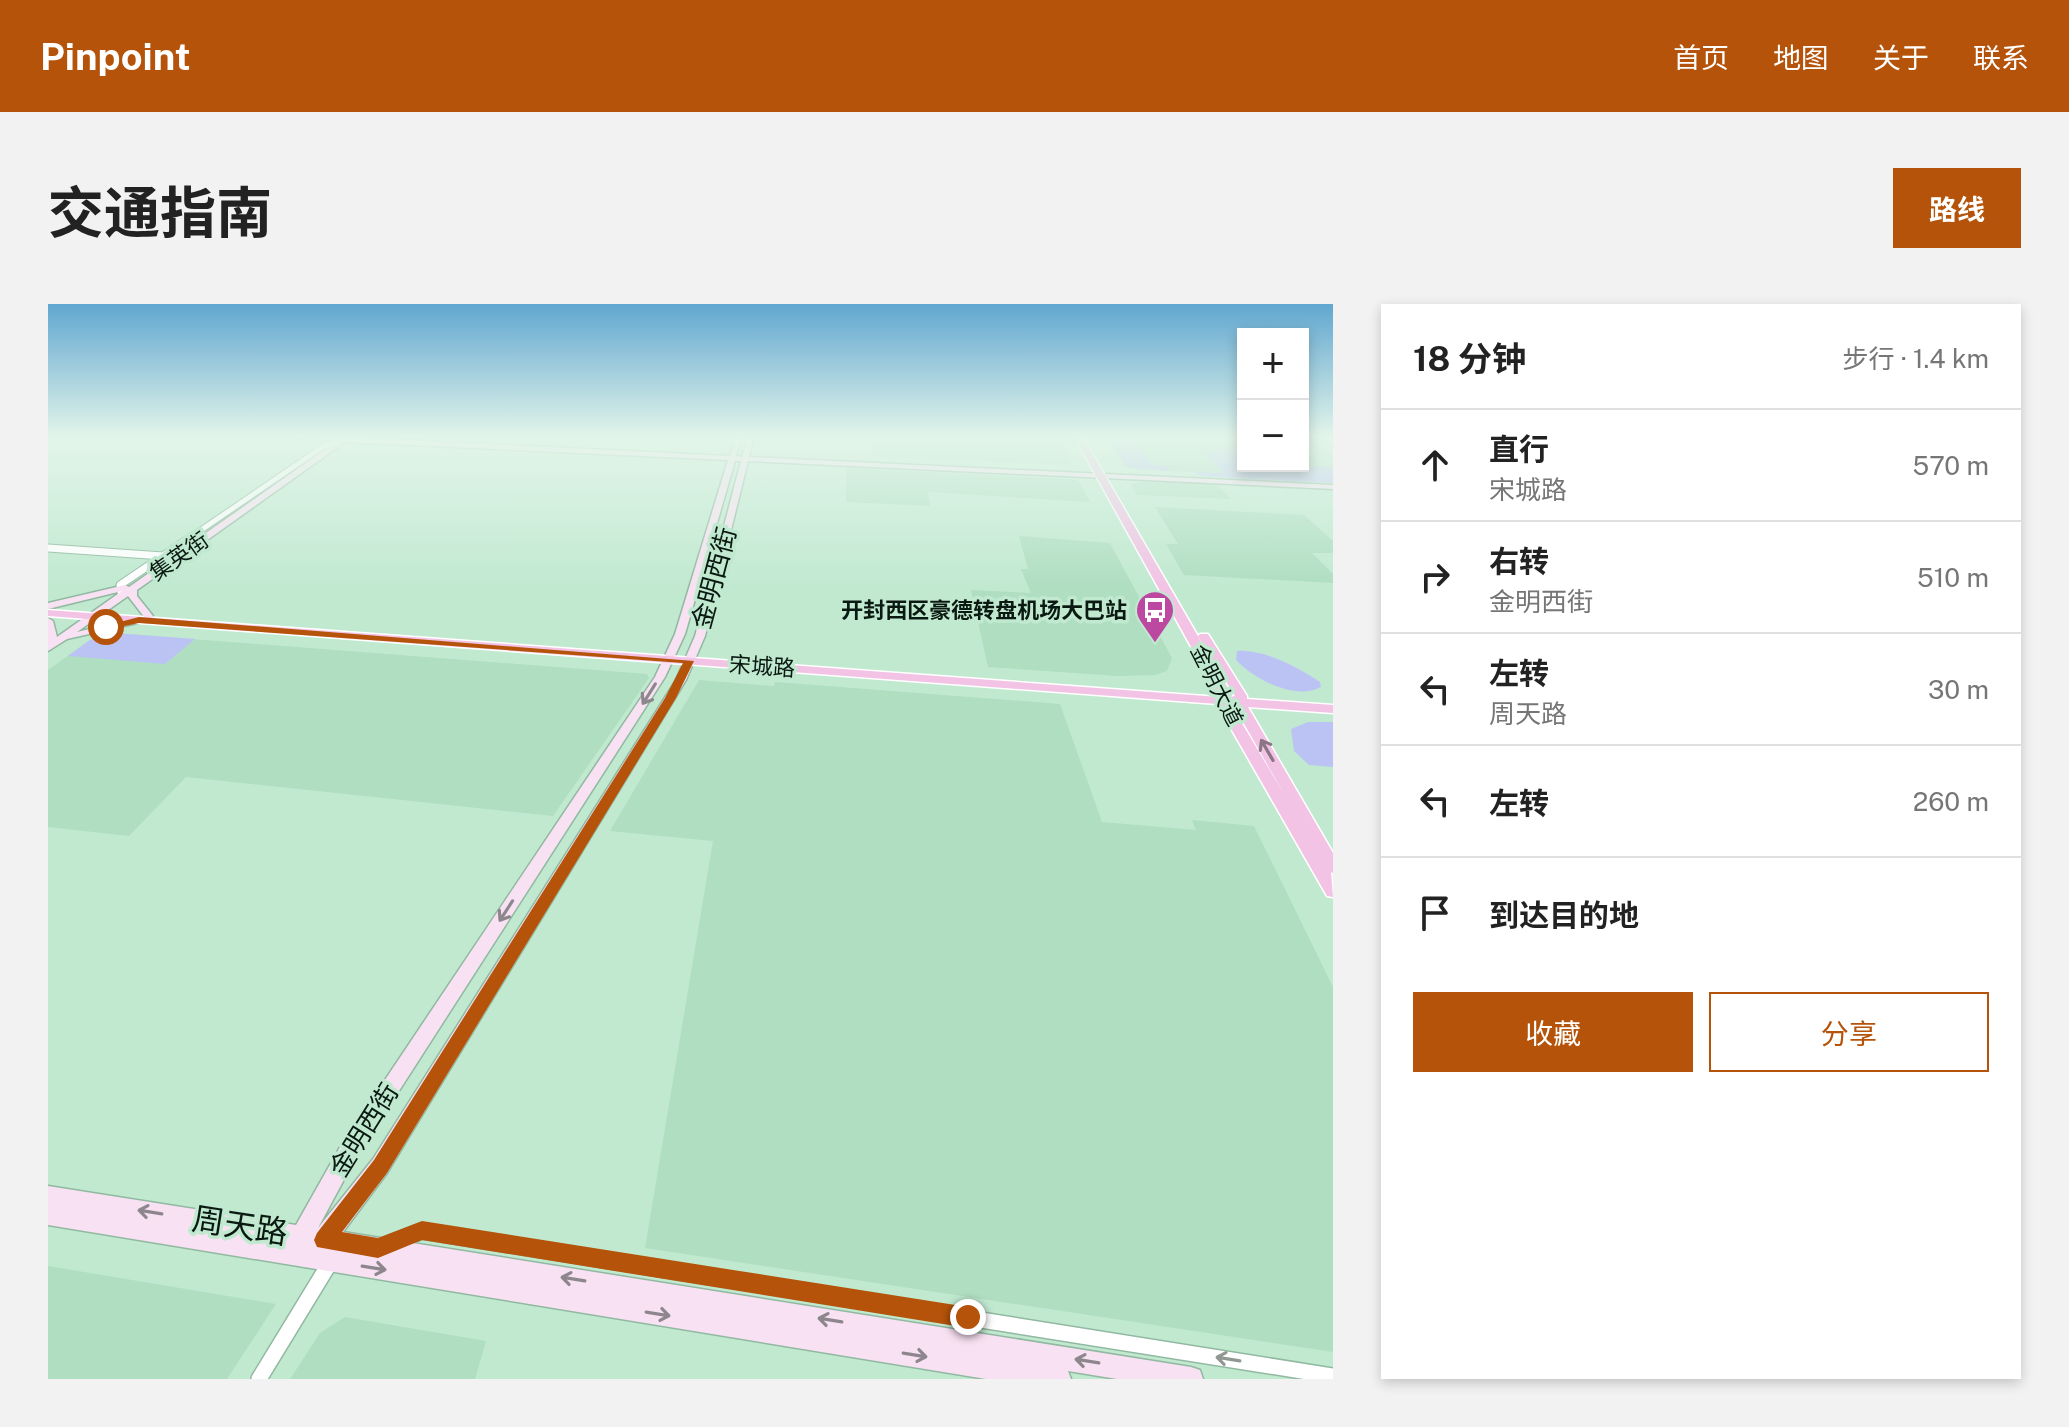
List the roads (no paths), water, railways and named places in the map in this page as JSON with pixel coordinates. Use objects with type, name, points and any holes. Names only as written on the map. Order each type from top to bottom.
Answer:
[{"type":"main road","name":"金明大道","points":[[1110,486],[1333,867]]},
{"type":"main road","name":"宋城路","points":[[48,609],[669,657],[1333,703]]},
{"type":"main road","name":"金明大道","points":[[1232,698],[1333,891]]},
{"type":"main road","name":"宋城路","points":[[1232,698],[1333,709]]},
{"type":"street","points":[[48,621],[52,643],[144,618],[132,596],[120,585],[265,486]]},
{"type":"street","name":"集英街","points":[[52,643],[275,486]]},
{"type":"street","name":"金明西街","points":[[319,1245],[347,1154],[649,695],[680,634],[730,486]]},
{"type":"street","name":"金明西街","points":[[319,1245],[380,1166],[671,698],[690,658],[732,486]]},
{"type":"street","points":[[48,548],[163,556]]},
{"type":"street","points":[[48,609],[126,589]]},
{"type":"street","name":"周天路","points":[[48,1196],[1059,1379]]},
{"type":"street","name":"周天路","points":[[48,1215],[319,1245],[378,1248],[1191,1379]]},
{"type":"street","points":[[378,1248],[422,1231],[1333,1376]]},
{"type":"street","points":[[259,1379],[319,1245]]},
{"type":"place","name":"开封西区豪德转盘机场大巴站","points":[[1155,644]]}]
